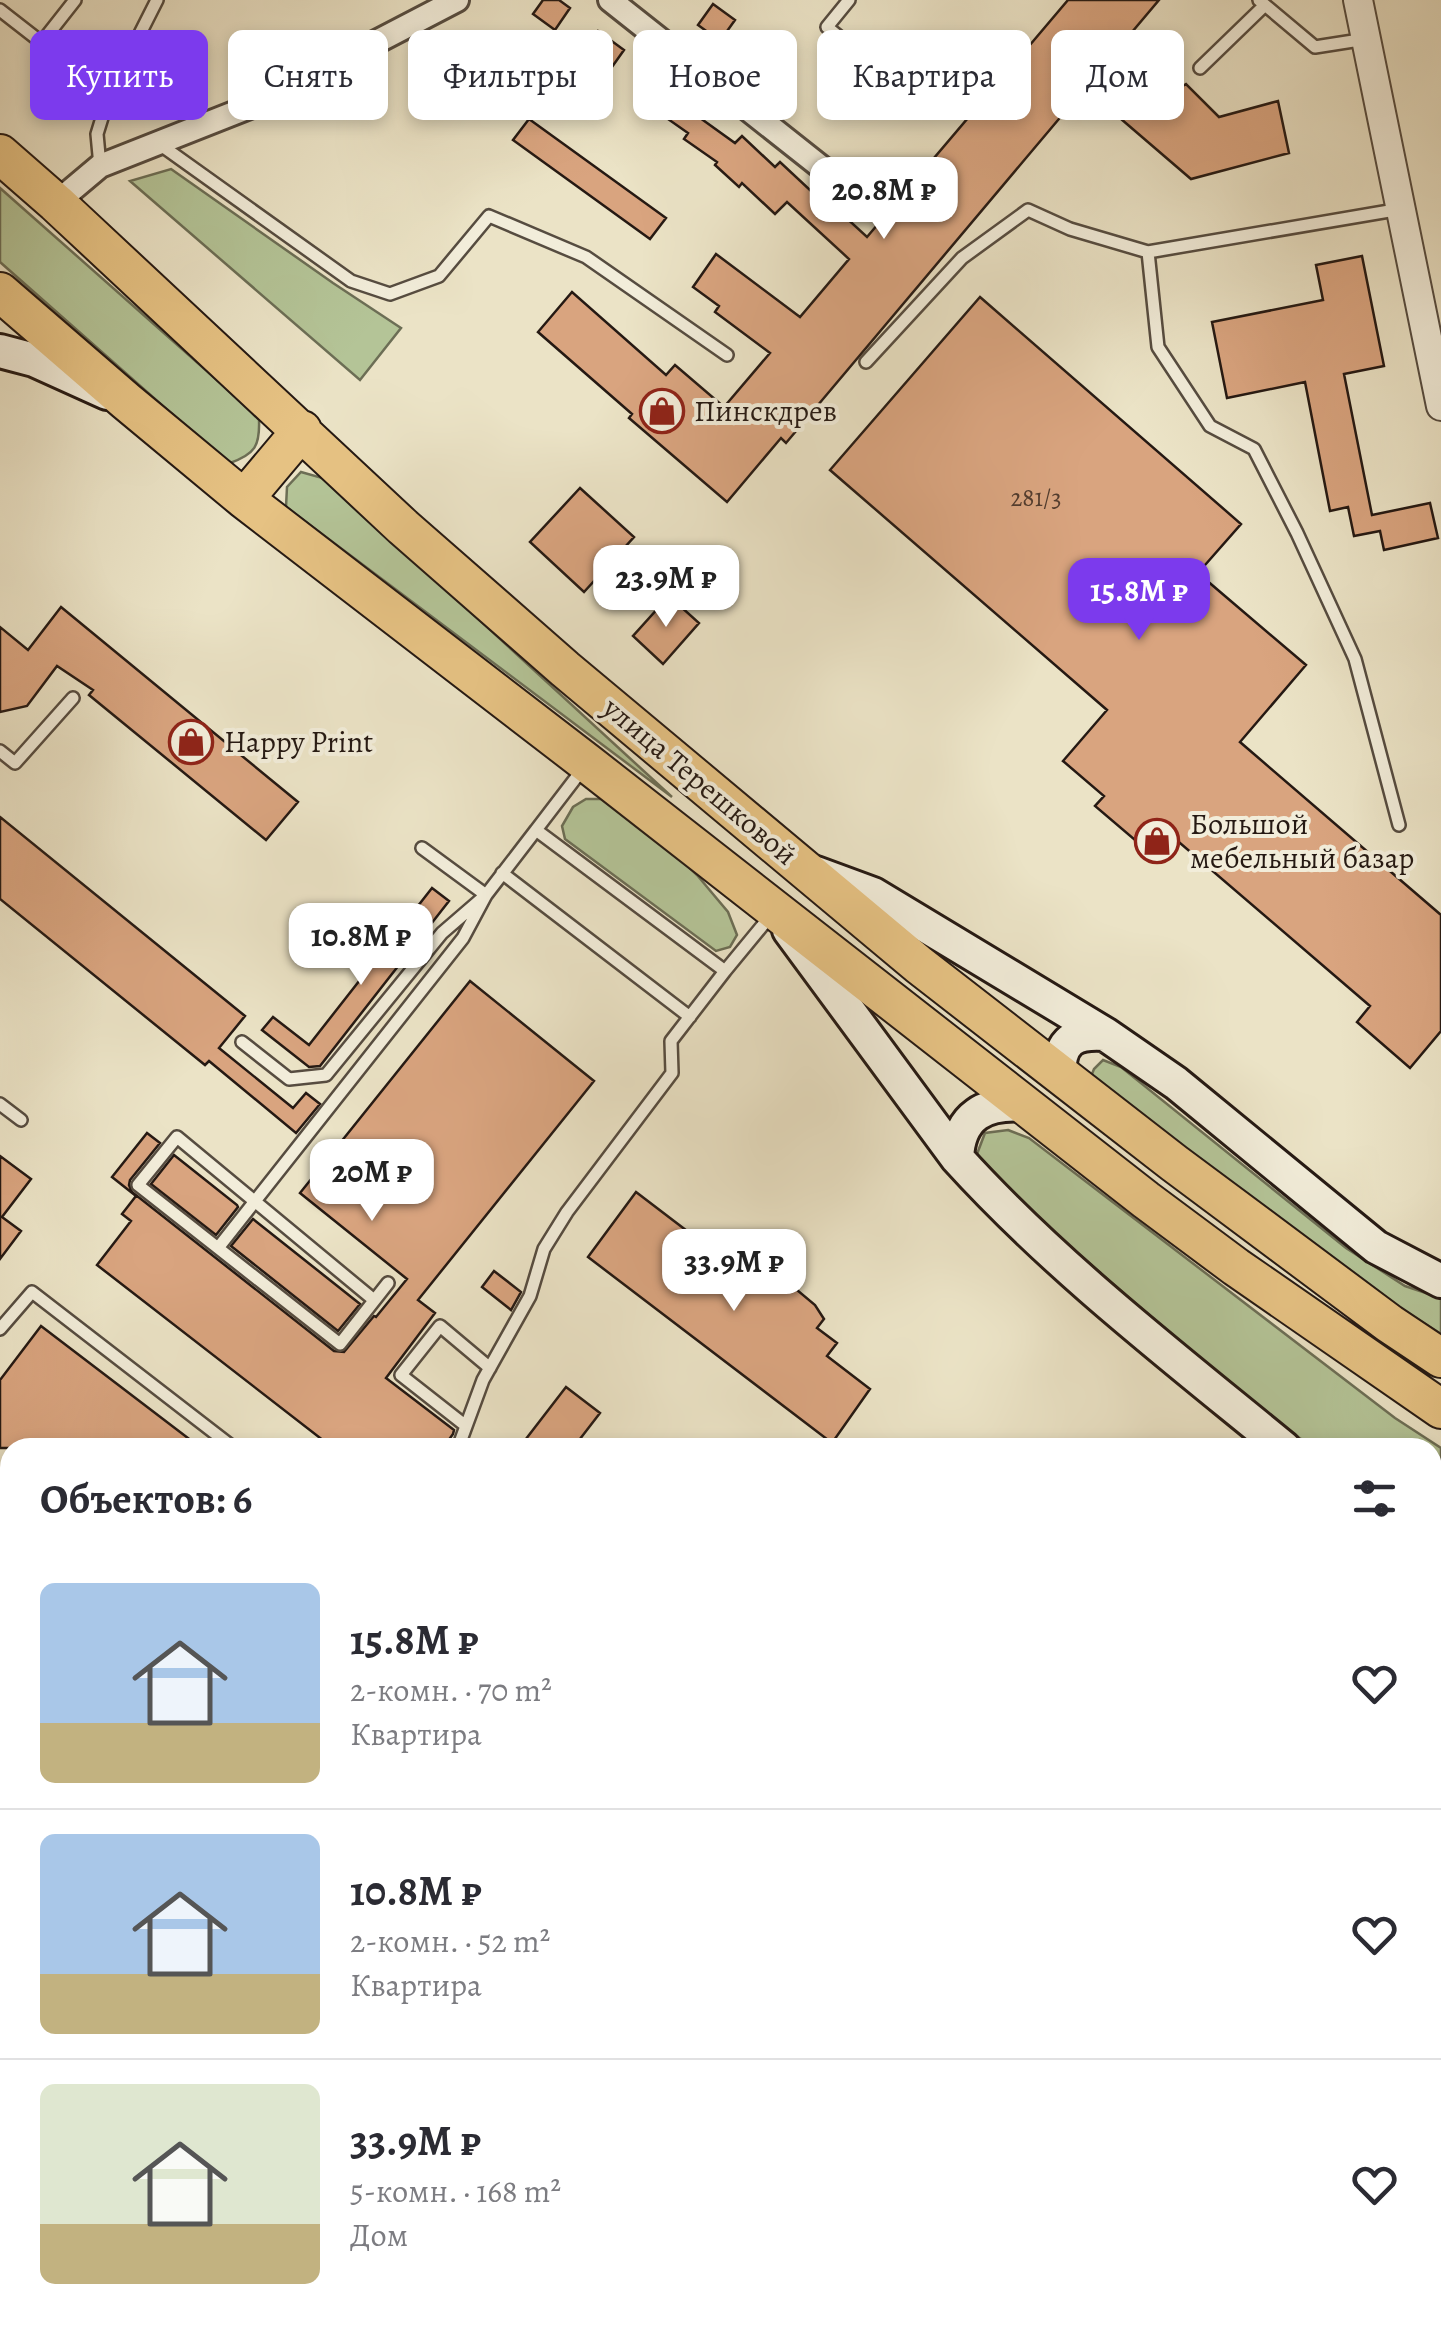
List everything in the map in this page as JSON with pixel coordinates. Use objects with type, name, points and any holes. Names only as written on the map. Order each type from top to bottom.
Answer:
[{"type":"main road","name":"улица Терешковой","points":[[0,154],[403,527],[565,669],[919,966],[1249,1220],[1441,1358]]},
{"type":"main road","name":"улица Терешковой","points":[[0,292],[244,499],[588,762],[1025,1105],[1236,1267],[1441,1409]]},
{"type":"main road","points":[[0,351],[34,360],[126,402]]},
{"type":"main road","points":[[244,499],[302,430]]},
{"type":"main road","points":[[718,866],[751,824]]},
{"type":"main road","points":[[805,870],[873,894],[1105,1034],[1176,1083],[1376,1247],[1441,1282]]},
{"type":"main road","points":[[775,910],[957,1158],[1008,1213],[1272,1438]]},
{"type":"main road","points":[[1060,1073],[1063,1049],[1072,1039],[1083,1033],[1105,1034]]},
{"type":"main road","points":[[957,1158],[958,1142],[972,1118],[1002,1103],[1025,1105]]},
{"type":"street","points":[[56,203],[100,166],[257,104],[457,0]]},
{"type":"street","points":[[610,0],[850,190]]},
{"type":"street","points":[[1358,0],[1441,406]]},
{"type":"lane","points":[[51,30],[74,0]]},
{"type":"lane","points":[[142,30],[157,0]]},
{"type":"lane","points":[[831,30],[827,27],[849,0]]},
{"type":"lane","points":[[1200,68],[1262,2],[1315,47],[1366,40]]},
{"type":"lane","points":[[0,10],[30,33]]},
{"type":"lane","points":[[100,166],[97,134],[101,120]]},
{"type":"lane","points":[[158,143],[351,281],[390,294],[439,276],[489,216],[586,256],[727,355]]},
{"type":"lane","points":[[866,362],[962,258],[1028,210],[1070,229],[1148,252],[1401,209]]},
{"type":"lane","points":[[1148,252],[1158,347],[1210,426],[1254,449],[1355,658],[1398,825]]},
{"type":"lane","points":[[0,752],[15,763],[73,698]]},
{"type":"lane","points":[[218,1248],[463,938],[486,895],[588,762]]},
{"type":"lane","points":[[536,830],[725,972]]},
{"type":"lane","points":[[422,848],[486,895]]},
{"type":"lane","points":[[502,874],[690,1016]]},
{"type":"lane","points":[[242,1042],[289,1078],[326,1075],[442,932],[486,895]]},
{"type":"lane","points":[[462,1438],[483,1380],[530,1296],[544,1249],[567,1212],[672,1073],[671,1041],[775,910]]},
{"type":"lane","points":[[0,1104],[22,1120]]},
{"type":"lane","points":[[374,1300],[178,1137],[138,1185],[340,1344],[388,1283]]},
{"type":"lane","points":[[0,1329],[32,1292],[221,1438]]},
{"type":"lane","points":[[466,1426],[402,1375],[440,1326],[490,1368]]},
{"type":"green space","points":[[171,169],[401,328],[360,380],[130,181]]},
{"type":"green space","points":[[0,188],[243,403],[259,420],[257,443],[250,452],[230,463],[0,262]]},
{"type":"green space","points":[[301,472],[326,479],[672,797],[286,507],[287,487]]},
{"type":"green space","points":[[586,799],[603,799],[663,842],[697,875],[728,912],[737,935],[730,947],[716,951],[565,839],[562,826],[573,807]]},
{"type":"green space","points":[[1103,1060],[1121,1067],[1346,1248],[1405,1286],[1441,1298],[1441,1334],[1318,1256],[1090,1079]]},
{"type":"green space","points":[[1008,1130],[1029,1138],[1426,1438],[1300,1438],[1262,1413],[990,1177],[977,1154],[985,1133]]},
{"type":"building","points":[[543,0],[559,0],[570,8],[555,30],[533,14]]},
{"type":"building","points":[[1068,0],[1159,0],[1134,30],[1051,30],[1051,120],[1058,120],[786,443],[781,438],[727,502],[629,418],[632,414],[538,332],[572,292],[666,375],[675,365],[724,407],[770,353],[715,312],[719,306],[693,287],[716,254],[800,317],[849,259],[787,202],[775,214],[742,183],[739,187],[715,165],[717,162],[684,139],[688,133],[669,120],[703,120],[735,143],[742,136],[775,167],[780,162],[867,237],[966,120],[1031,120],[1031,44]]},
{"type":"building","points":[[713,4],[735,20],[728,30],[705,30],[698,25]]},
{"type":"building","points":[[613,42],[624,50],[613,66]]},
{"type":"building","points":[[1186,84],[1219,117],[1278,101],[1289,153],[1191,179],[1122,120],[1184,120]]},
{"type":"building","points":[[530,120],[666,218],[650,239],[513,140]]},
{"type":"building","points":[[1362,256],[1384,366],[1344,374],[1372,515],[1430,503],[1438,538],[1384,550],[1380,531],[1354,536],[1348,507],[1330,511],[1305,382],[1227,398],[1212,322],[1323,300],[1316,265]]},
{"type":"building","points":[[980,297],[1241,524],[1198,573],[1306,665],[1240,742],[1441,915],[1441,1031],[1410,1068],[1357,1022],[1370,1006],[1166,831],[1157,841],[1143,830],[1135,840],[1095,806],[1104,796],[1063,761],[1107,710],[830,470]]},
{"type":"building","points":[[580,488],[634,537],[584,592],[530,542]]},
{"type":"building","points":[[669,596],[699,623],[663,664],[633,636]]},
{"type":"building","points":[[61,607],[298,802],[266,840],[89,695],[93,690],[57,666],[27,706],[0,712],[0,627],[28,650]]},
{"type":"building","points":[[0,817],[245,1016],[219,1048],[293,1108],[306,1093],[320,1104],[296,1133],[209,1061],[205,1065],[0,899]]},
{"type":"building","points":[[432,888],[449,901],[320,1066],[309,1067],[262,1030],[273,1017],[309,1045]]},
{"type":"building","points":[[470,981],[594,1081],[418,1300],[435,1313],[386,1378],[454,1430],[450,1438],[320,1438],[97,1265],[131,1221],[122,1214],[136,1196],[112,1177],[147,1133],[160,1143],[130,1180],[132,1192],[334,1351],[344,1352],[407,1279],[300,1193]]},
{"type":"building","points":[[174,1155],[237,1205],[216,1235],[151,1184]]},
{"type":"building","points":[[0,1156],[31,1179],[2,1217],[21,1231],[0,1259]]},
{"type":"building","points":[[636,1192],[733,1266],[742,1257],[756,1263],[778,1274],[815,1305],[824,1319],[817,1328],[837,1343],[827,1356],[870,1389],[836,1438],[825,1438],[588,1257]]},
{"type":"building","points":[[253,1219],[360,1304],[338,1331],[231,1246]]},
{"type":"building","points":[[494,1271],[521,1292],[511,1310],[482,1287]]},
{"type":"building","points":[[41,1326],[188,1438],[0,1438],[0,1380]]},
{"type":"building","points":[[566,1387],[600,1413],[581,1438],[527,1438]]},
{"type":"place","name":"Пинскдрев","points":[[662,411]]},
{"type":"place","name":"Happy Print","points":[[191,742]]},
{"type":"place","name":"Большой мебельный базар","points":[[1157,841]]}]
